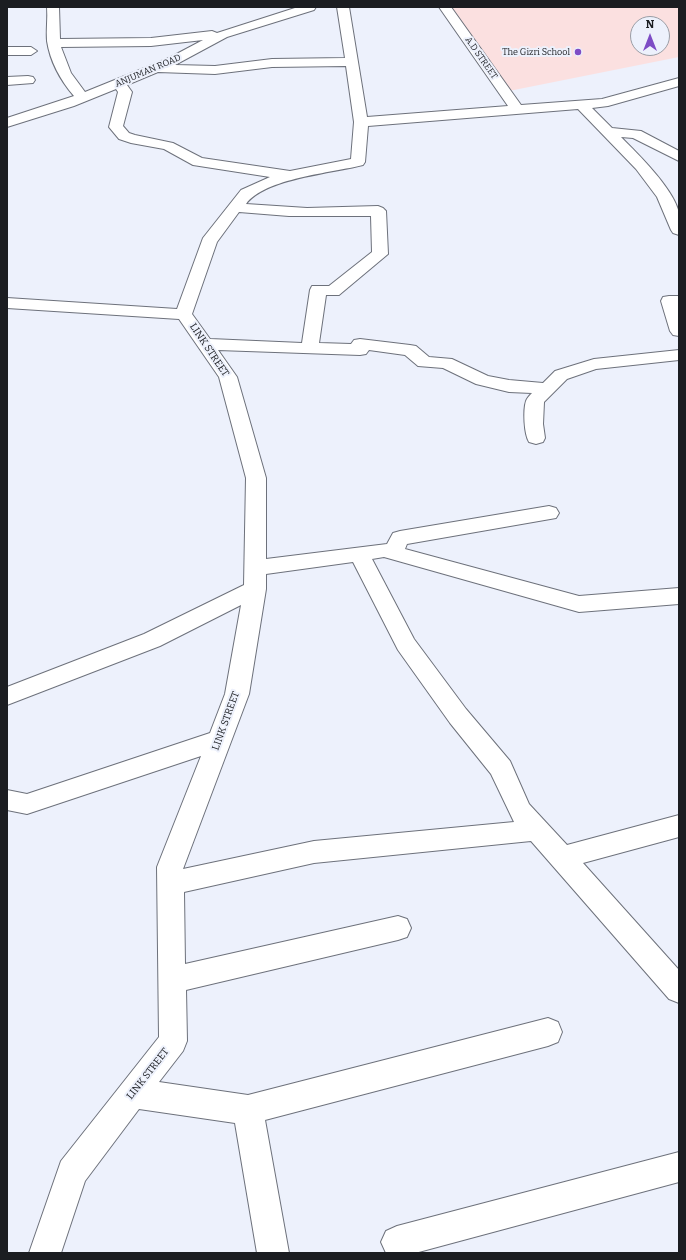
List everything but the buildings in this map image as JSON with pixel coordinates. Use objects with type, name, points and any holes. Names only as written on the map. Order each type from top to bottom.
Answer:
[{"type":"street","points":[[53,7],[54,43],[72,88],[83,98]]},
{"type":"street","name":"ANJUMAN ROAD","points":[[7,124],[83,98],[155,69],[174,61],[223,34],[310,7]]},
{"type":"street","points":[[184,314],[209,241],[246,193],[280,178],[358,162],[361,122],[343,7]]},
{"type":"street","name":"A.D STREET","points":[[445,7],[517,110]]},
{"type":"street","points":[[54,43],[151,42],[223,34]]},
{"type":"street","points":[[7,52],[31,50]]},
{"type":"street","points":[[155,69],[215,70],[272,63],[352,62]]},
{"type":"street","points":[[7,81],[28,80]]},
{"type":"street","points":[[361,122],[603,103],[679,82]]},
{"type":"street","points":[[120,83],[125,92],[116,127],[124,136],[131,139],[168,146],[198,162],[291,176]]},
{"type":"street","points":[[582,105],[641,166],[664,196],[679,230]]},
{"type":"street","points":[[609,132],[636,134],[679,157]]},
{"type":"street","points":[[236,207],[268,212],[323,214],[378,212],[380,254],[333,291],[318,290],[310,348]]},
{"type":"street","points":[[679,301],[669,301],[679,331]]},
{"type":"street","name":"LINK STREET","points":[[7,303],[184,314],[228,377],[256,478],[255,579],[237,694],[170,867],[173,1041],[72,1172],[46,1253]]},
{"type":"street","points":[[204,344],[360,350],[360,344],[410,350],[424,362],[446,364],[482,380],[547,389]]},
{"type":"street","points":[[536,438],[534,424],[535,401],[561,375],[594,364],[679,355]]},
{"type":"street","points":[[393,552],[400,538],[549,513]]},
{"type":"street","points":[[7,696],[152,640],[255,579],[360,553],[384,550],[393,552],[579,604],[679,596]]},
{"type":"street","points":[[360,553],[406,644],[458,716],[501,768],[520,811],[679,990]]},
{"type":"street","points":[[7,800],[27,804],[219,740]]},
{"type":"street","points":[[561,858],[679,826]]},
{"type":"street","points":[[170,882],[314,852],[537,830]]},
{"type":"street","points":[[172,980],[398,928]]},
{"type":"street","points":[[133,1093],[248,1110],[548,1032]]},
{"type":"street","points":[[248,1110],[273,1253]]},
{"type":"street","points":[[397,1242],[679,1167]]},
{"type":"shaded area","name":"The Gizri School","points":[[445,7],[679,7],[679,57],[504,92]]},
{"type":"place","name":"The Gizri School","points":[[578,52]]}]
